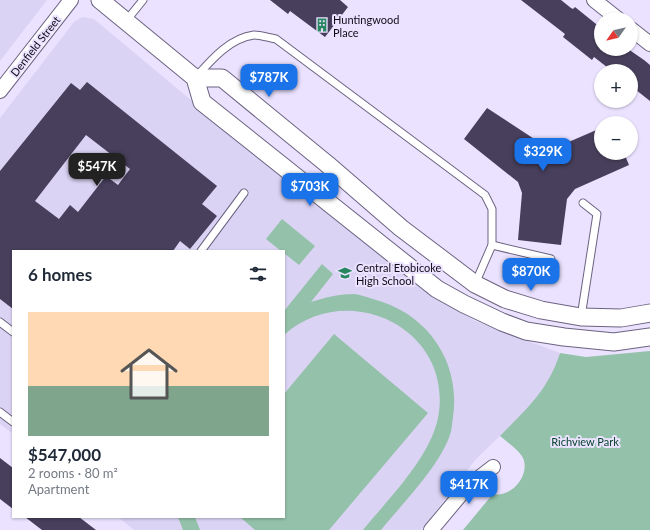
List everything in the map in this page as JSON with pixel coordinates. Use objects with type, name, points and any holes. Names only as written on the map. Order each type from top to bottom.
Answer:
[{"type":"street","name":"Denfield Street","points":[[0,91],[71,0]]},
{"type":"street","points":[[100,0],[195,78],[202,102],[437,289],[502,322],[526,330],[578,339],[614,342],[650,337]]},
{"type":"street","points":[[594,0],[609,12]]},
{"type":"street","points":[[638,35],[650,44]]},
{"type":"street","points":[[195,78],[222,78],[327,164],[401,228],[475,284],[505,299],[541,310],[581,317],[621,318],[650,313]]},
{"type":"street","points":[[464,304],[475,284]]},
{"type":"street","points":[[578,339],[581,317]]},
{"type":"street","points":[[431,530],[467,487],[493,467]]},
{"type":"lane","points":[[126,21],[143,0]]},
{"type":"lane","points":[[195,78],[213,59],[234,42],[255,35],[276,39],[484,194],[492,209],[492,245],[475,284]]},
{"type":"lane","points":[[203,250],[244,193]]},
{"type":"lane","points":[[581,317],[597,214],[583,203]]},
{"type":"lane","points":[[492,245],[551,259]]},
{"type":"lane","points":[[0,322],[12,331]]},
{"type":"lane","points":[[0,412],[12,421]]},
{"type":"shaded area","points":[[0,0],[47,0],[0,61]]},
{"type":"shaded area","name":"Central Etobicoke High School","points":[[82,17],[94,19],[210,116],[434,296],[475,321],[560,353],[548,383],[529,408],[476,459],[421,530],[134,530],[119,518],[285,518],[285,250],[12,250],[12,433],[0,424],[0,118],[74,22]]},
{"type":"green space","points":[[282,219],[315,246],[299,265],[285,254],[285,250],[280,250],[266,239]]},
{"type":"green space","points":[[322,264],[333,274],[311,302],[333,296],[355,294],[392,306],[409,315],[424,328],[436,342],[445,359],[451,377],[454,396],[451,433],[438,460],[381,530],[363,530],[409,475],[429,444],[435,428],[439,412],[438,382],[428,356],[411,336],[389,321],[364,312],[336,311],[309,319],[285,334],[285,310]]},
{"type":"green space","points":[[334,334],[428,413],[329,530],[255,530],[241,518],[285,518],[285,393]]},
{"type":"green space","name":"Richview Park","points":[[650,351],[650,530],[463,530],[492,495],[510,491],[521,479],[525,469],[523,458],[516,449],[500,436],[543,389],[555,367],[560,353],[586,357]]},
{"type":"green space","points":[[178,518],[195,518],[200,530],[183,530]]},
{"type":"building","name":"Huntingwood Place","points":[[270,0],[340,0],[348,7],[325,37],[290,11],[288,14]]},
{"type":"building","points":[[521,0],[561,0],[573,9],[575,7],[594,22],[594,56],[638,56],[644,60],[650,65],[650,101],[638,92],[638,64],[603,64],[594,57],[592,60],[563,37],[565,34]]},
{"type":"building","points":[[87,82],[217,186],[202,204],[217,216],[190,249],[180,241],[174,250],[12,250],[12,308],[0,299],[0,171],[71,83],[80,90]],"holes":[[[86,135],[130,169],[118,185],[106,176],[78,212],[70,205],[59,219],[35,201]]]},
{"type":"building","points":[[487,108],[545,146],[557,147],[594,131],[594,160],[627,160],[629,165],[575,189],[567,199],[561,245],[518,240],[522,193],[518,182],[464,139]]},
{"type":"building","points":[[0,458],[12,467],[12,508],[0,499]]},
{"type":"building","points":[[26,518],[80,518],[96,530],[42,530]]},
{"type":"place","name":"Huntingwood Place","points":[[322,25]]},
{"type":"place","name":"Central Etobicoke High School","points":[[345,273]]}]
